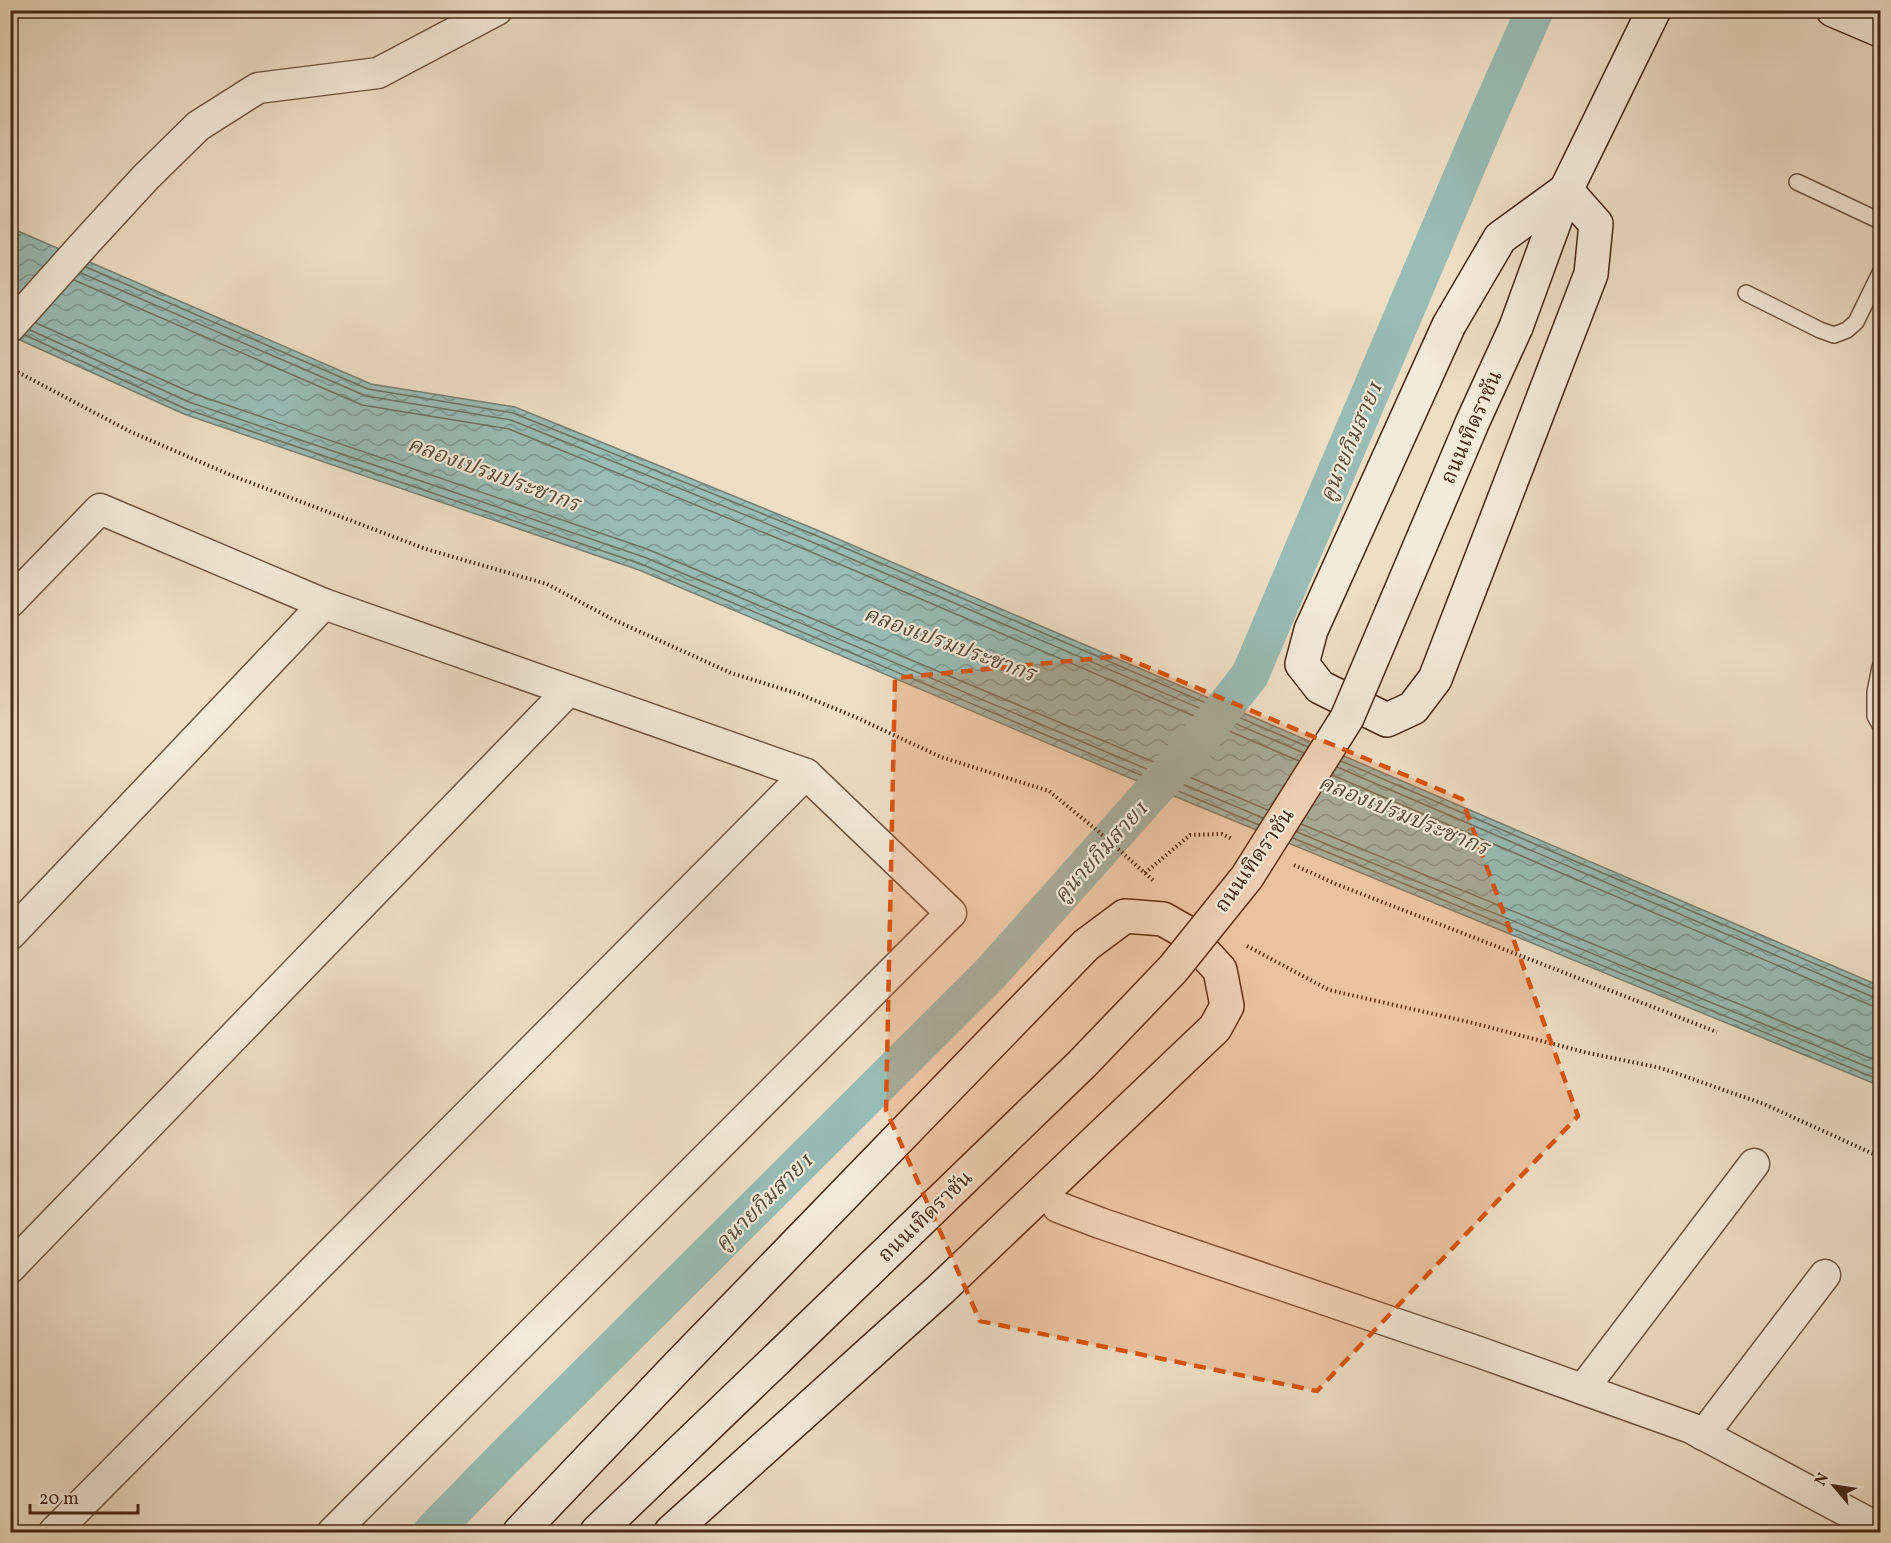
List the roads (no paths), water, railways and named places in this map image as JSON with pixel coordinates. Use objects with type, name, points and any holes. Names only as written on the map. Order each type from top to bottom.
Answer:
[{"type":"street","points":[[10,327],[146,177],[198,126],[258,88],[378,73],[497,10]]},
{"type":"street","name":"ถนนเทิดราชัน","points":[[597,1533],[1083,1064],[1173,969],[1247,878],[1347,718],[1516,327],[1566,190],[1654,10]]},
{"type":"street","points":[[1833,10],[1881,30]]},
{"type":"street","points":[[1566,190],[1596,224],[1591,274],[1435,679],[1413,708],[1387,720],[1320,687],[1302,664],[1311,630],[1449,325],[1500,238],[1566,190]]},
{"type":"street","points":[[10,602],[100,509],[324,604],[806,774],[951,913],[333,1533]]},
{"type":"street","points":[[10,935],[324,604]]},
{"type":"street","points":[[10,1268],[568,690]]},
{"type":"street","points":[[54,1533],[806,774]]},
{"type":"street","points":[[520,1533],[687,1356],[1086,945],[1125,916],[1163,919],[1184,931],[1220,970],[1227,1006],[1215,1028],[932,1297],[671,1533]]},
{"type":"street","points":[[1583,1389],[1754,1164]]},
{"type":"street","points":[[1058,1207],[1100,1224],[1691,1428],[1881,1529]]},
{"type":"street","points":[[1703,1434],[1825,1275]]},
{"type":"lane","points":[[1797,182],[1881,221]]},
{"type":"lane","points":[[1746,293],[1834,335],[1847,330],[1856,322],[1881,273]]},
{"type":"lane","points":[[1881,667],[1875,692],[1875,716],[1881,725]]},
{"type":"water","name":"คลองเปรมประชากร","points":[[11,228],[371,384],[515,407],[817,530],[1880,986],[1880,1086],[1130,778],[639,570],[184,414],[11,336]]},
{"type":"waterway","name":"คูนายกิมสาย 1","points":[[432,1532],[990,974],[1202,736],[1250,675],[1535,10]]}]
